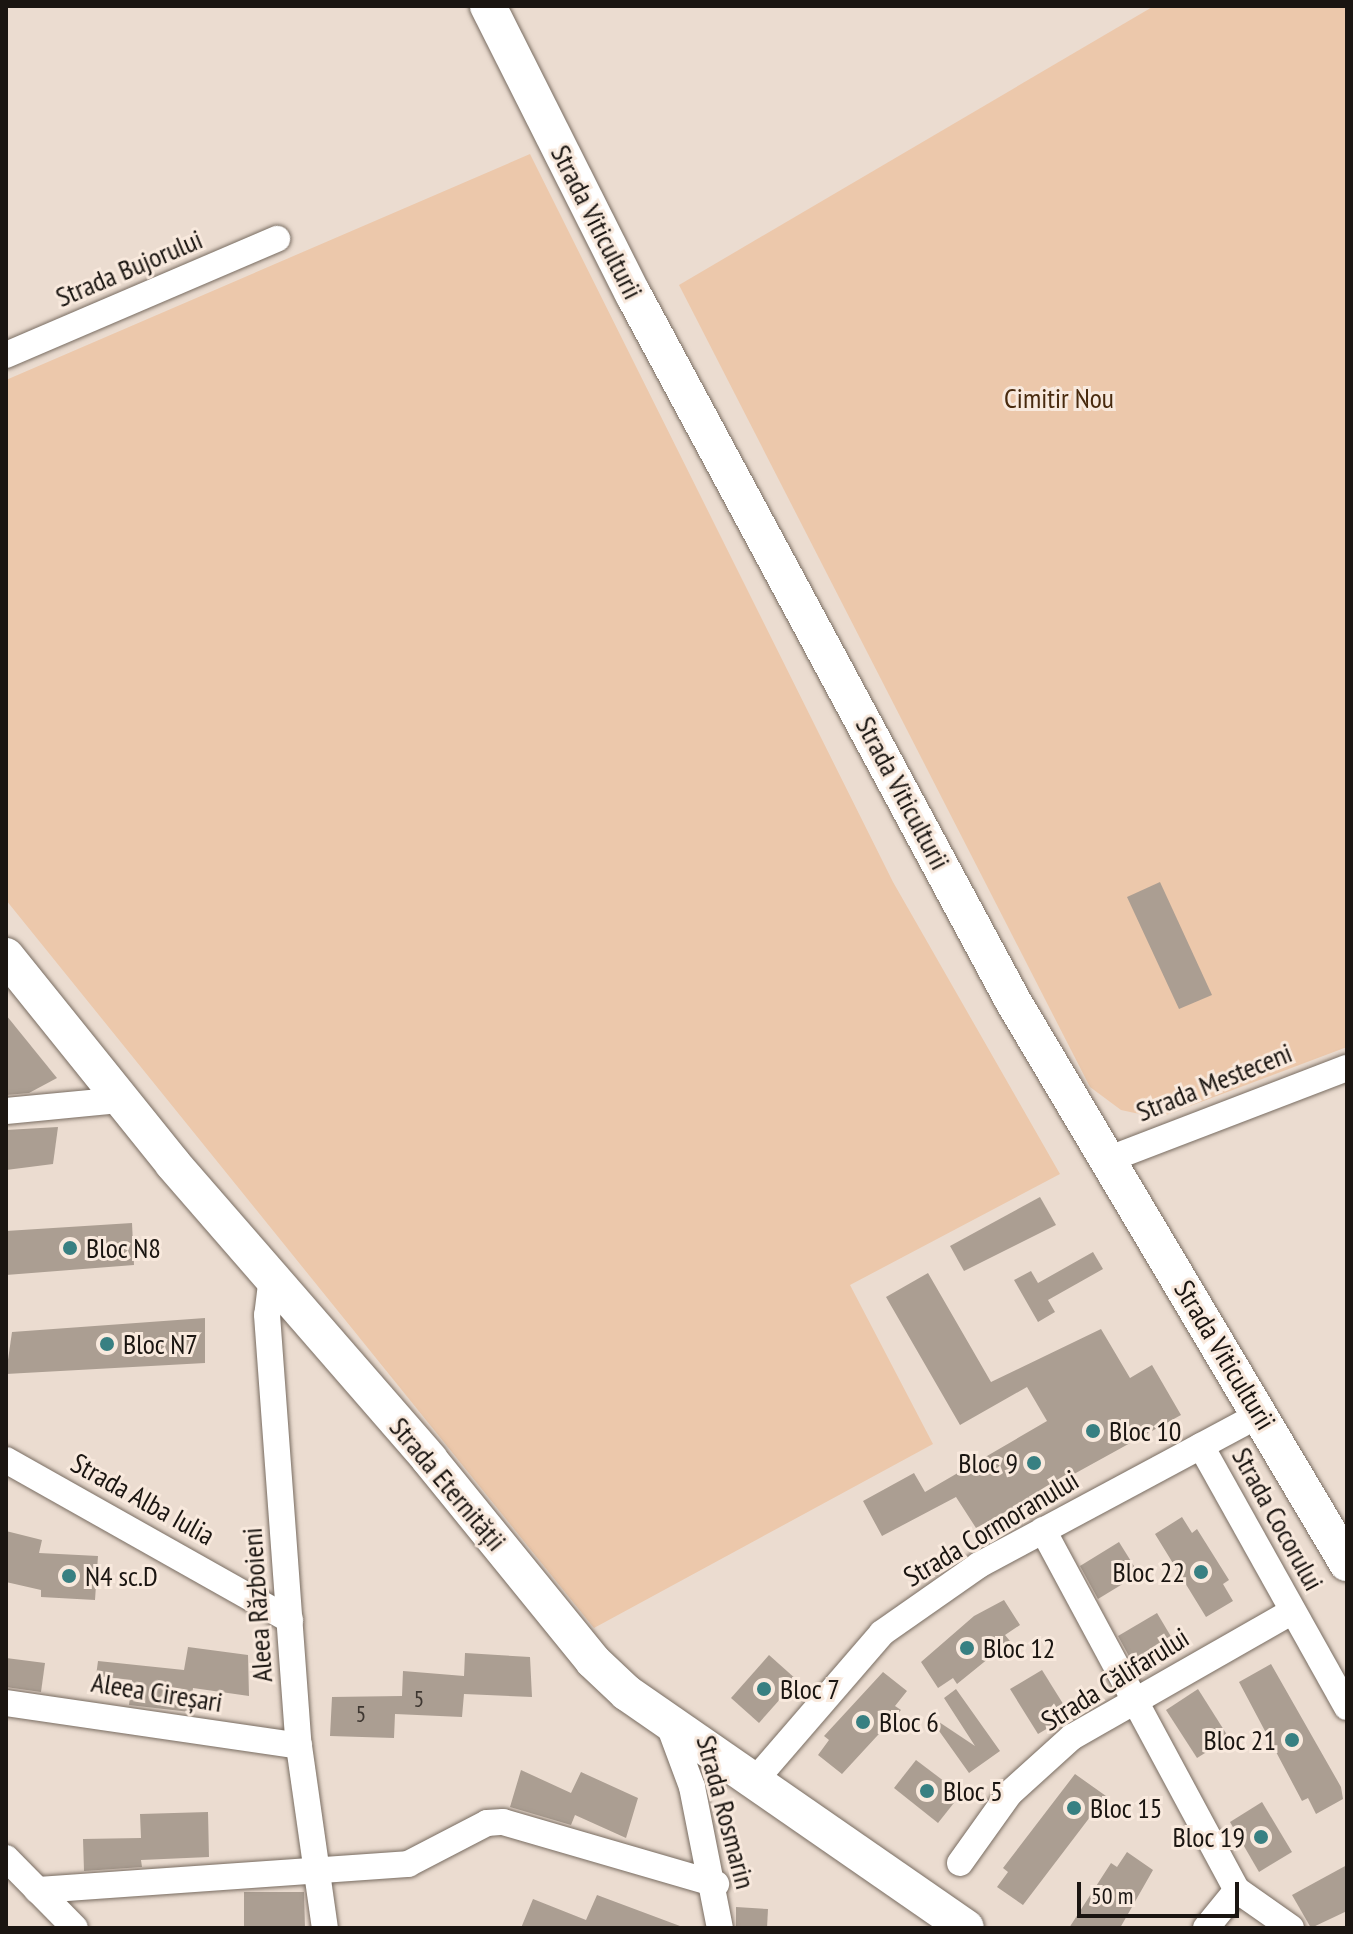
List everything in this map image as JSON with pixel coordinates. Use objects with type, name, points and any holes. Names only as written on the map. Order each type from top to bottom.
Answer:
[{"type":"main road","name":"Strada Viticulturii","points":[[488,6],[633,294],[1013,1001],[1347,1563]]},
{"type":"main road","name":"Strada Eternității","points":[[6,956],[121,1100],[593,1661],[627,1693],[665,1714],[966,1928]]},
{"type":"street","name":"Strada Bujorului","points":[[6,355],[277,239]]},
{"type":"street","name":"Strada Mesteceni","points":[[1107,1160],[1347,1068]]},
{"type":"street","points":[[6,1111],[121,1100]]},
{"type":"street","name":"Aleea Războieni","points":[[272,1276],[267,1315],[299,1746],[314,1871],[325,1928]]},
{"type":"street","name":"Strada Cormoranului","points":[[757,1778],[882,1633],[1043,1530],[1261,1414]]},
{"type":"street","name":"Strada Cocorului","points":[[1201,1446],[1347,1707]]},
{"type":"street","name":"Strada Alba Iulia","points":[[6,1460],[290,1620]]},
{"type":"street","points":[[1043,1530],[1237,1890],[1291,1928]]},
{"type":"street","name":"Strada Călifarului","points":[[960,1863],[1010,1793],[1072,1737],[1293,1611]]},
{"type":"street","name":"Aleea Cireșari","points":[[6,1703],[299,1746]]},
{"type":"street","name":"Strada Rosmarin","points":[[665,1714],[692,1787],[716,1884],[720,1928]]},
{"type":"street","points":[[37,1890],[408,1864],[487,1823],[503,1822],[716,1884]]},
{"type":"street","points":[[8,1864],[75,1928]]},
{"type":"street","points":[[1206,1928],[1237,1890]]},
{"type":"green space","name":"Cimitir Nou","points":[[1154,6],[1347,6],[1347,1047],[1158,1118],[1121,1110],[1090,1087],[679,285]]},
{"type":"green space","points":[[530,154],[893,882],[1060,1174],[850,1285],[933,1444],[594,1628],[6,900],[6,380]]},
{"type":"building","points":[[1160,882],[1212,995],[1179,1009],[1127,897]]},
{"type":"building","points":[[6,1015],[57,1078],[29,1093],[6,1095]]},
{"type":"building","points":[[58,1127],[53,1164],[6,1170],[6,1130]]},
{"type":"building","points":[[1040,1197],[1056,1225],[964,1271],[950,1246]]},
{"type":"building","name":"Bloc N8","points":[[132,1223],[134,1265],[6,1275],[6,1231]]},
{"type":"building","points":[[1093,1252],[1103,1269],[1048,1300],[1055,1312],[1038,1322],[1014,1280],[1031,1271],[1038,1283]]},
{"type":"building","points":[[928,1273],[991,1382],[1101,1329],[1130,1378],[1152,1365],[1181,1415],[976,1528],[956,1497],[882,1536],[863,1501],[914,1473],[925,1492],[1047,1421],[1027,1387],[960,1425],[886,1297]]},
{"type":"building","name":"Bloc N7","points":[[205,1318],[205,1363],[6,1374],[12,1332]]},
{"type":"building","name":"Bloc 22","points":[[1182,1517],[1192,1533],[1197,1529],[1229,1580],[1223,1584],[1233,1601],[1206,1617],[1155,1534]]},
{"type":"building","points":[[6,1531],[42,1540],[39,1553],[98,1556],[95,1600],[41,1597],[41,1590],[6,1582]]},
{"type":"building","points":[[1119,1542],[1139,1574],[1098,1599],[1080,1566]]},
{"type":"building","name":"Bloc 12","points":[[1004,1600],[1020,1625],[1005,1635],[1010,1641],[957,1684],[953,1678],[938,1688],[921,1662],[974,1616]]},
{"type":"building","points":[[1157,1613],[1176,1645],[1136,1669],[1118,1636]]},
{"type":"building","points":[[188,1647],[248,1655],[249,1696],[193,1688],[190,1712],[129,1705],[132,1680],[96,1676],[98,1661],[184,1670]]},
{"type":"building","points":[[465,1653],[530,1657],[532,1697],[464,1694],[462,1717],[395,1714],[394,1738],[330,1736],[332,1697],[402,1696],[403,1671],[464,1676]]},
{"type":"building","name":"Bloc 7","points":[[769,1655],[797,1680],[759,1723],[731,1698]]},
{"type":"building","points":[[6,1658],[45,1663],[41,1692],[6,1687]]},
{"type":"building","name":"Bloc 21","points":[[1271,1664],[1341,1787],[1343,1799],[1316,1814],[1308,1798],[1302,1801],[1239,1682]]},
{"type":"building","points":[[1042,1670],[1070,1715],[1038,1734],[1010,1689]]},
{"type":"building","name":"Bloc 6","points":[[883,1672],[907,1691],[895,1706],[901,1710],[842,1774],[818,1755],[829,1740],[824,1736]]},
{"type":"building","points":[[956,1689],[1000,1751],[969,1773],[927,1714],[975,1746],[944,1698]]},
{"type":"building","points":[[1198,1689],[1229,1738],[1197,1758],[1166,1710]]},
{"type":"building","name":"Bloc 5","points":[[916,1760],[961,1794],[938,1823],[894,1788]]},
{"type":"building","points":[[521,1770],[571,1793],[581,1772],[638,1798],[626,1838],[575,1815],[571,1825],[510,1807]]},
{"type":"building","points":[[1075,1774],[1106,1796],[1023,1905],[997,1887],[1008,1872],[1003,1868]]},
{"type":"building","name":"Bloc 19","points":[[1262,1802],[1292,1852],[1259,1872],[1230,1822]]},
{"type":"building","points":[[208,1812],[209,1857],[141,1860],[142,1867],[84,1871],[83,1839],[141,1838],[140,1814]]},
{"type":"building","points":[[1127,1852],[1153,1870],[1120,1928],[1069,1928],[1111,1863],[1117,1867]]},
{"type":"building","points":[[1347,1865],[1347,1911],[1311,1928],[1292,1895]]},
{"type":"building","points":[[244,1892],[304,1892],[305,1928],[244,1928]]},
{"type":"building","points":[[597,1895],[680,1928],[521,1928],[533,1899],[586,1920]]},
{"type":"building","points":[[736,1907],[768,1909],[767,1928],[736,1928]]},
{"type":"place","name":"Bloc N8","points":[[70,1248]]},
{"type":"place","name":"Bloc N7","points":[[107,1344]]},
{"type":"place","name":"Bloc 10","points":[[1093,1431]]},
{"type":"place","name":"Bloc 9","points":[[1034,1463]]},
{"type":"place","name":"Bloc 22","points":[[1201,1572]]},
{"type":"place","name":"N4 sc.D","points":[[69,1576]]},
{"type":"place","name":"Bloc 12","points":[[967,1648]]},
{"type":"place","name":"Bloc 7","points":[[764,1689]]},
{"type":"place","name":"Bloc 6","points":[[863,1722]]},
{"type":"place","name":"Bloc 21","points":[[1292,1740]]},
{"type":"place","name":"Bloc 5","points":[[927,1791]]},
{"type":"place","name":"Bloc 15","points":[[1074,1808]]},
{"type":"place","name":"Bloc 19","points":[[1261,1837]]}]
